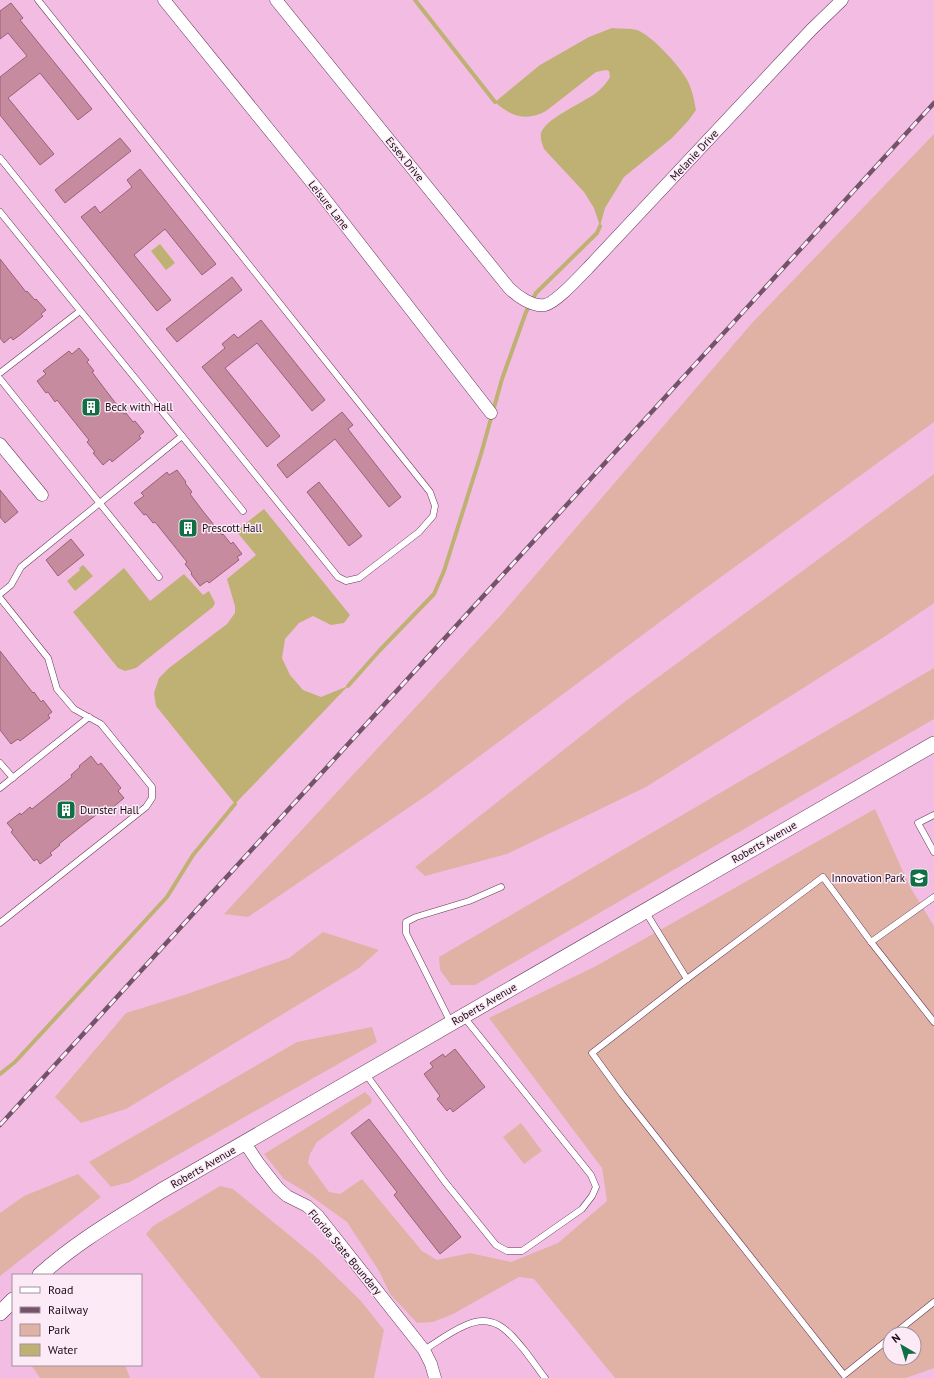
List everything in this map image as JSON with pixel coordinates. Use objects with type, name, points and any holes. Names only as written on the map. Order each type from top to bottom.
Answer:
[{"type":"street","name":"Leisure Lane","points":[[164,0],[321,194],[491,413]]},
{"type":"street","name":"Essex Drive","points":[[276,0],[509,288],[516,294],[535,303]]},
{"type":"street","name":"Melanie Drive","points":[[535,303],[552,301],[588,268],[811,30],[842,0]]},
{"type":"street","points":[[0,444],[42,495]]},
{"type":"street","name":"Roberts Avenue","points":[[41,1274],[88,1237],[161,1191],[934,744]]},
{"type":"street","name":"Florida State Boundary","points":[[245,1143],[278,1188],[287,1196],[307,1206],[318,1216],[424,1350],[432,1364],[435,1378]]},
{"type":"street","points":[[0,1313],[12,1301]]},
{"type":"lane","points":[[0,158],[338,577],[346,581],[360,578],[419,532],[433,516],[435,506],[430,492],[38,0]]},
{"type":"lane","points":[[0,212],[243,511]]},
{"type":"lane","points":[[0,373],[80,311]]},
{"type":"lane","points":[[0,379],[159,577]]},
{"type":"lane","points":[[0,594],[11,585],[21,567],[182,436]]},
{"type":"lane","points":[[0,598],[48,658],[57,689],[74,709],[101,724],[152,787],[152,798],[146,807],[0,923]]},
{"type":"lane","points":[[0,788],[89,717]]},
{"type":"lane","points":[[0,763],[12,778]]},
{"type":"lane","points":[[934,815],[918,823],[934,852]]},
{"type":"lane","points":[[882,1344],[844,1375],[627,1100],[592,1053],[687,979],[823,877],[871,942],[934,1022]]},
{"type":"lane","points":[[365,1072],[445,1182],[496,1245],[507,1251],[522,1251],[582,1209],[592,1196],[596,1187],[591,1175],[457,1019],[406,933],[406,922],[416,917],[469,901],[501,888]]},
{"type":"lane","points":[[871,942],[934,897]]},
{"type":"lane","points":[[645,912],[687,979]]},
{"type":"lane","points":[[904,1326],[934,1302]]},
{"type":"lane","points":[[424,1350],[464,1326],[476,1322],[487,1321],[498,1324],[508,1331],[545,1378]]},
{"type":"green space","points":[[934,134],[934,422],[699,593],[430,793],[248,917],[224,914],[501,615],[752,323]]},
{"type":"green space","points":[[934,474],[934,603],[884,637],[646,787],[507,854],[425,876],[415,867],[623,703]]},
{"type":"green space","points":[[934,668],[934,719],[475,985],[451,985],[440,970],[439,957]]},
{"type":"green space","points":[[875,809],[910,887],[934,926],[934,1368],[906,1378],[615,1378],[534,1279],[519,1277],[453,1314],[433,1322],[417,1323],[390,1294],[379,1271],[347,1222],[304,1191],[284,1179],[264,1154],[365,1092],[372,1099],[371,1103],[317,1142],[310,1154],[308,1163],[329,1192],[340,1194],[362,1179],[422,1251],[437,1260],[470,1253],[511,1262],[558,1243],[607,1201],[602,1168],[489,1018],[596,966]]},
{"type":"green space","points":[[323,932],[379,950],[359,968],[126,1109],[81,1123],[55,1097],[126,1013],[184,995],[289,958]]},
{"type":"green space","points":[[372,1027],[377,1042],[130,1182],[111,1187],[89,1162],[297,1042]]},
{"type":"green space","points":[[521,1123],[542,1151],[524,1164],[503,1137]]},
{"type":"green space","points":[[78,1174],[101,1197],[0,1276],[0,1213],[24,1196]]},
{"type":"green space","points":[[220,1186],[233,1189],[316,1257],[361,1301],[384,1330],[374,1378],[261,1378],[146,1234],[153,1226]]},
{"type":"green space","points":[[32,1366],[125,1366],[130,1378],[40,1378]]},
{"type":"water","points":[[612,28],[637,30],[650,38],[664,51],[677,65],[688,82],[696,110],[672,138],[624,177],[605,208],[600,226],[594,208],[584,192],[544,149],[541,141],[541,133],[544,127],[557,116],[596,93],[610,77],[609,71],[606,70],[596,72],[546,111],[532,116],[525,117],[513,114],[495,102],[540,65],[589,37]]},
{"type":"water","points":[[160,244],[175,263],[166,270],[151,251]]},
{"type":"water","points":[[264,509],[350,615],[344,623],[331,625],[313,616],[299,623],[285,639],[282,658],[290,675],[303,690],[321,697],[348,686],[235,804],[156,706],[154,693],[159,678],[169,668],[227,624],[235,613],[235,606],[227,579],[256,555],[236,531]]},
{"type":"water","points":[[83,565],[93,576],[75,591],[67,581],[80,570],[79,568]]},
{"type":"water","points":[[124,568],[150,601],[184,574],[203,595],[209,591],[215,603],[213,607],[136,668],[125,671],[118,668],[73,612]]},
{"type":"building","points":[[11,3],[23,18],[20,20],[92,109],[78,120],[40,73],[8,98],[54,154],[40,165],[0,115],[0,77],[27,56],[8,33],[0,39],[0,11]]},
{"type":"building","points":[[120,138],[131,151],[65,203],[55,190]]},
{"type":"building","points":[[140,169],[216,264],[202,275],[165,229],[134,255],[171,300],[157,311],[81,217],[95,206],[100,213],[132,187],[127,180]]},
{"type":"building","points":[[0,259],[26,292],[27,291],[35,300],[36,299],[46,310],[41,314],[43,316],[20,335],[13,340],[11,337],[4,343],[0,338]]},
{"type":"building","points":[[232,277],[242,290],[177,342],[166,329]]},
{"type":"building","points":[[261,320],[325,400],[312,411],[257,343],[225,368],[280,436],[267,447],[202,367],[225,348],[222,344],[234,334],[238,338]]},
{"type":"building","name":"Beck with Hall","points":[[79,348],[89,360],[87,362],[94,371],[92,372],[124,414],[126,413],[133,422],[135,421],[144,432],[139,436],[141,438],[112,462],[110,459],[103,465],[93,453],[95,452],[87,442],[89,440],[57,400],[55,402],[37,381],[46,374],[43,371],[69,351],[72,354]]},
{"type":"building","points":[[342,412],[353,425],[348,429],[401,497],[389,507],[335,439],[287,478],[277,465]]},
{"type":"building","name":"Prescott Hall","points":[[177,470],[192,492],[190,494],[202,510],[222,535],[223,534],[231,544],[233,542],[242,554],[237,557],[239,560],[209,583],[207,581],[200,586],[185,564],[187,562],[155,522],[153,523],[146,514],[144,515],[134,503],[144,496],[141,493],[167,472],[169,475]]},
{"type":"building","points":[[319,482],[362,536],[349,546],[307,492]]},
{"type":"building","points":[[0,490],[18,512],[5,523],[0,517]]},
{"type":"building","points":[[71,539],[84,555],[58,576],[46,560]]},
{"type":"building","points":[[0,651],[33,693],[34,692],[41,702],[43,700],[52,712],[48,715],[50,718],[20,741],[18,739],[11,744],[0,730]]},
{"type":"building","name":"Dunster Hall","points":[[91,756],[98,765],[101,763],[121,788],[118,791],[124,798],[112,808],[111,806],[102,814],[100,812],[84,824],[59,844],[60,845],[50,853],[52,855],[40,864],[37,859],[34,861],[11,832],[13,830],[7,823],[20,813],[21,815],[30,807],[32,809],[72,777],[71,775],[80,767],[79,766]]},
{"type":"building","points":[[455,1049],[485,1087],[453,1112],[450,1108],[447,1111],[437,1099],[440,1096],[424,1074],[433,1067],[430,1063],[443,1054],[445,1057]]},
{"type":"building","points":[[369,1119],[461,1237],[440,1254],[394,1195],[397,1192],[351,1133]]},
{"type":"waterway","points":[[415,0],[495,102]]},
{"type":"waterway","points":[[348,686],[380,650],[434,594],[444,571],[481,454],[502,379],[526,312],[536,293],[597,233],[600,226]]},
{"type":"waterway","points":[[0,1074],[15,1062],[167,897],[193,855],[235,804]]},
{"type":"railway","points":[[0,1125],[934,103]]},
{"type":"place","name":"Beck with Hall","points":[[91,407]]},
{"type":"place","name":"Prescott Hall","points":[[188,528]]},
{"type":"place","name":"Dunster Hall","points":[[66,810]]},
{"type":"place","name":"Innovation Park","points":[[919,878]]}]
